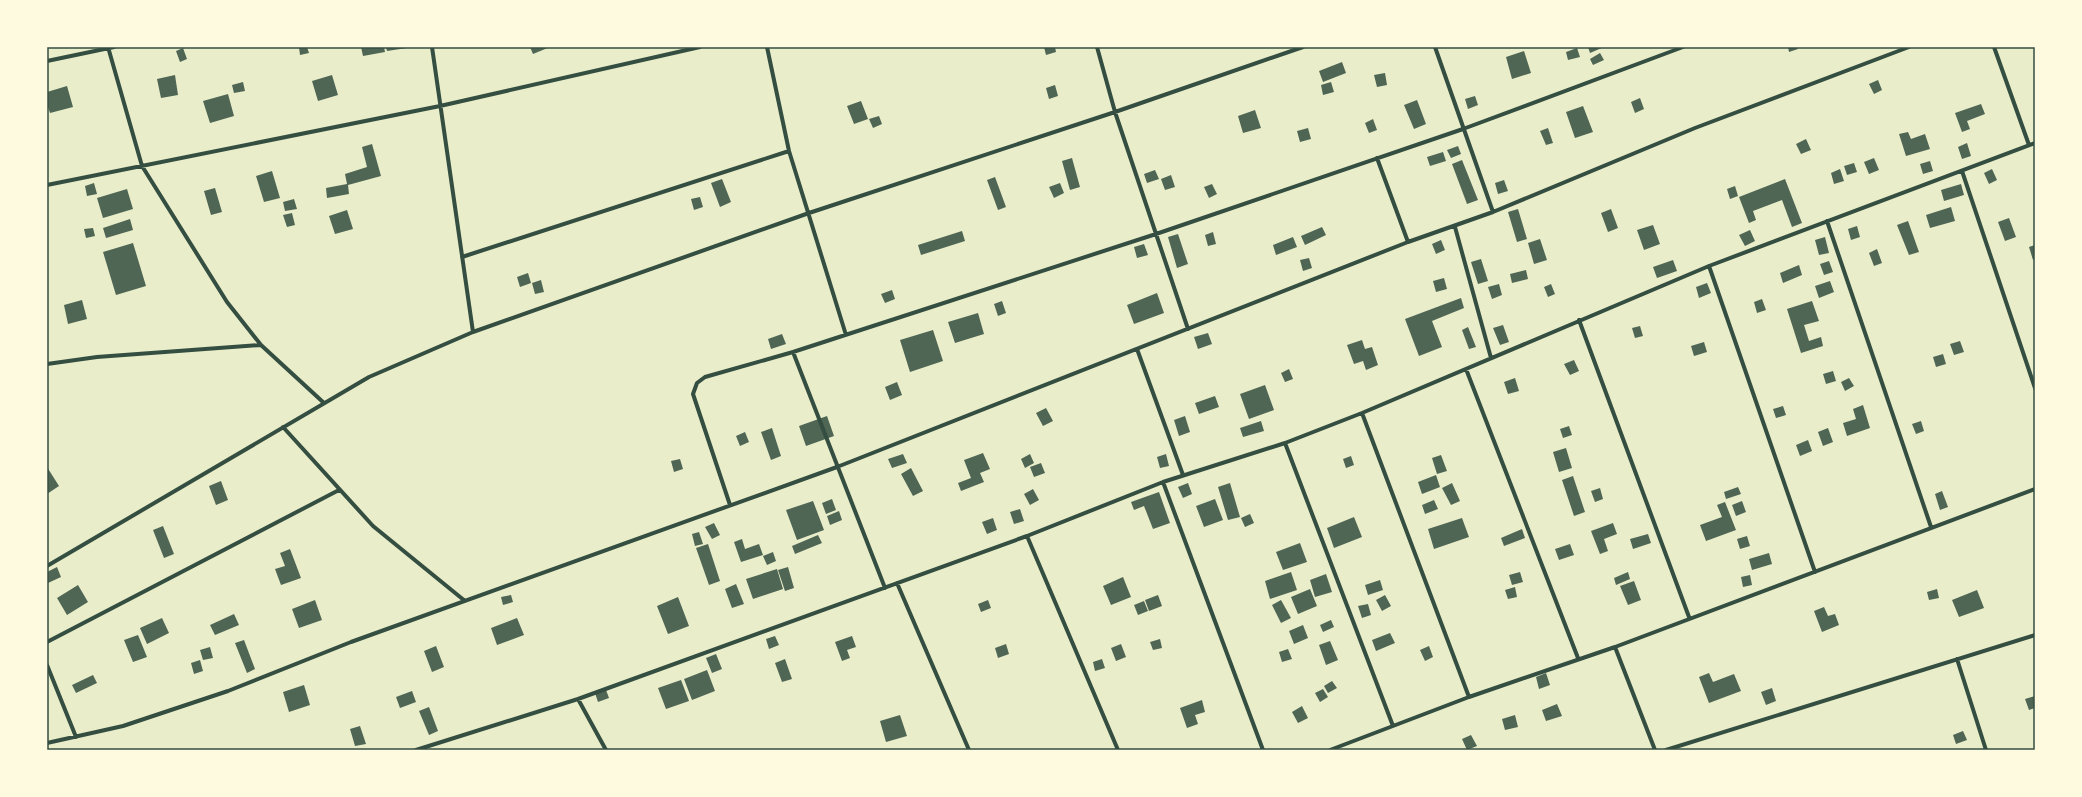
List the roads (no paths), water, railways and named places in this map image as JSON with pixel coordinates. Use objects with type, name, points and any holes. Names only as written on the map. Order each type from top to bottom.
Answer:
[{"type":"street","points":[[47,61],[114,47]]},
{"type":"street","points":[[432,47],[473,332]]},
{"type":"street","points":[[47,185],[440,106],[700,47]]},
{"type":"street","points":[[767,47],[789,151],[846,335]]},
{"type":"street","points":[[1097,47],[1116,112],[1188,329]]},
{"type":"street","points":[[47,566],[369,377],[473,332],[809,213],[1116,112],[1303,47]]},
{"type":"street","points":[[1435,47],[1493,212]]},
{"type":"street","points":[[730,505],[693,394],[696,383],[705,377],[793,352],[1156,234],[1463,129],[1683,47]]},
{"type":"street","points":[[47,743],[123,726],[228,691],[351,642],[837,467],[1408,242],[1455,227],[1493,212],[1695,128],[1909,47]]},
{"type":"street","points":[[1994,47],[2029,145]]},
{"type":"street","points":[[108,48],[142,166],[226,302],[261,345],[324,403]]},
{"type":"street","points":[[416,750],[578,699],[1027,536],[1182,475],[1285,443],[1362,413],[1709,266],[2035,143]]},
{"type":"street","points":[[462,257],[789,151]]},
{"type":"street","points":[[1377,158],[1408,242]]},
{"type":"street","points":[[1962,170],[2035,388]]},
{"type":"street","points":[[1827,221],[1932,527]]},
{"type":"street","points":[[1455,227],[1491,358]]},
{"type":"street","points":[[1709,266],[1815,572]]},
{"type":"street","points":[[1579,320],[1689,618]]},
{"type":"street","points":[[47,364],[97,357],[261,345]]},
{"type":"street","points":[[1137,349],[1182,475]]},
{"type":"street","points":[[793,352],[885,588]]},
{"type":"street","points":[[1466,369],[1578,658]]},
{"type":"street","points":[[1362,413],[1469,697]]},
{"type":"street","points":[[283,427],[373,526],[465,601]]},
{"type":"street","points":[[1285,443],[1393,726]]},
{"type":"street","points":[[1163,482],[1262,750]]},
{"type":"street","points":[[1330,750],[1469,697],[1615,646],[1815,572],[2035,489]]},
{"type":"street","points":[[47,642],[339,490]]},
{"type":"street","points":[[1027,536],[1118,750]]},
{"type":"street","points":[[897,583],[969,750]]},
{"type":"street","points":[[1666,750],[2035,635]]},
{"type":"street","points":[[1615,646],[1655,750]]},
{"type":"street","points":[[1957,659],[1986,750]]},
{"type":"street","points":[[47,665],[76,737]]},
{"type":"street","points":[[578,699],[606,750]]}]
